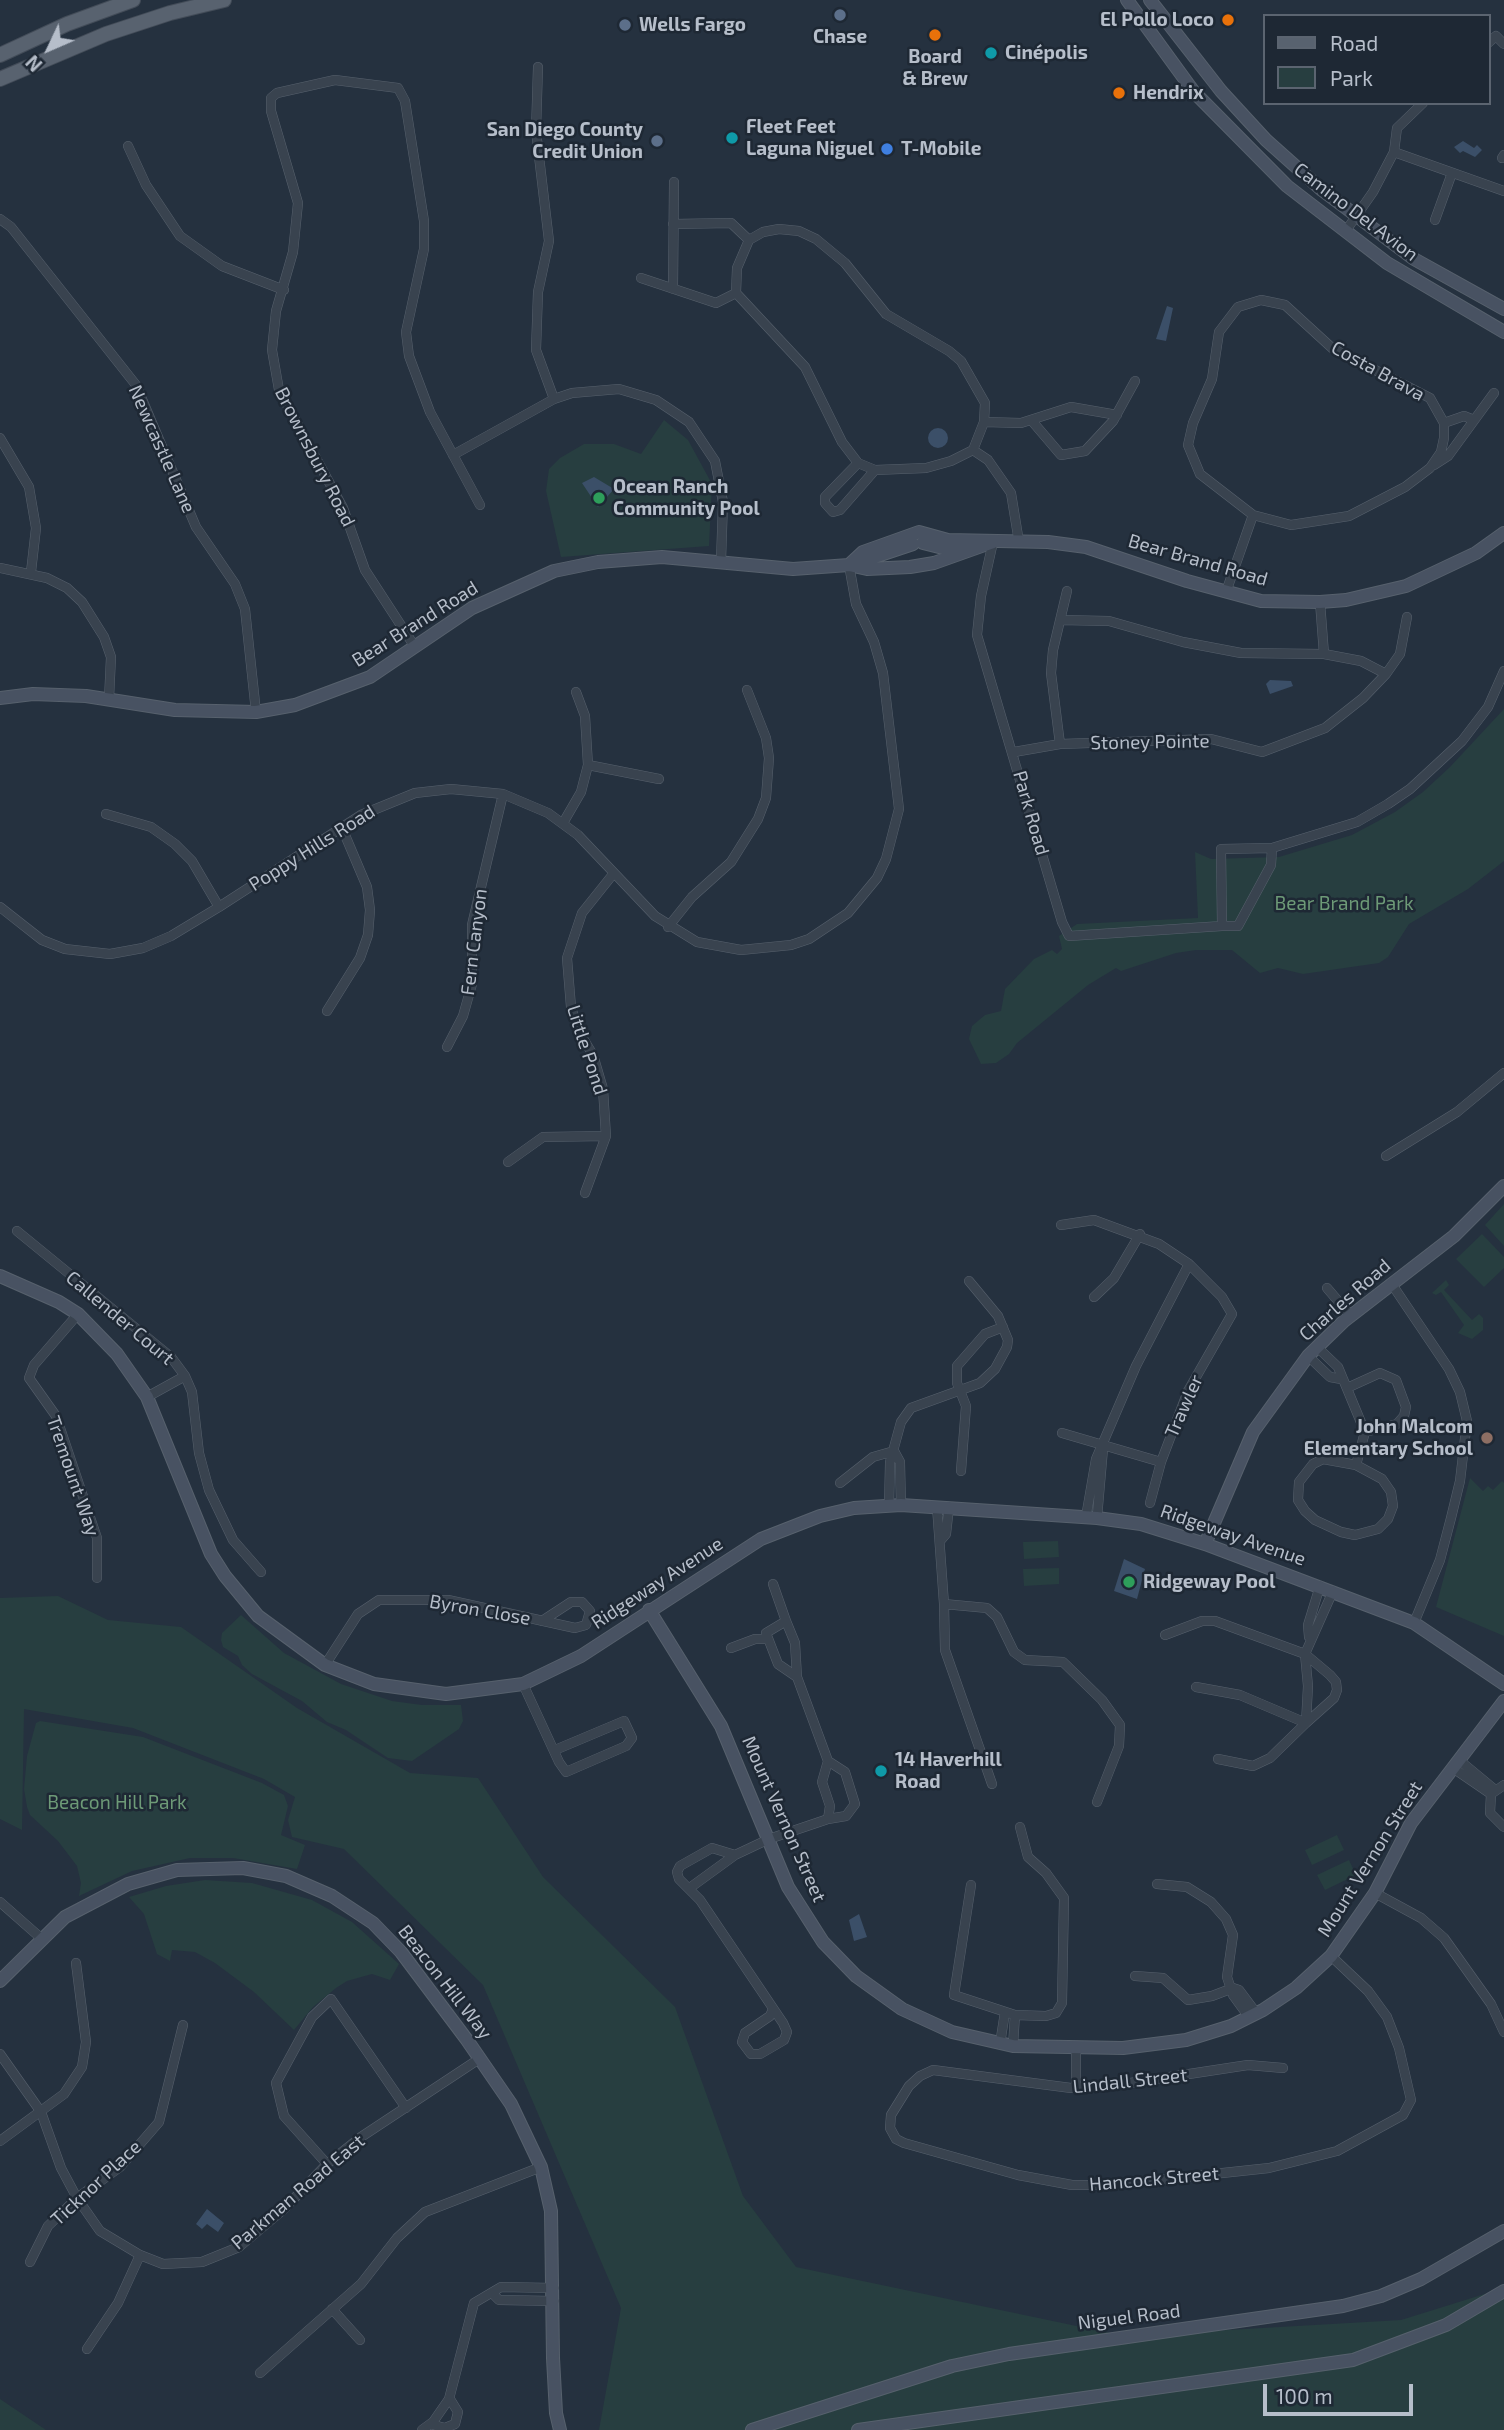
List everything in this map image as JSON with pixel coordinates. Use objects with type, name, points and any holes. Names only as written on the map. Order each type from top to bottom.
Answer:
[{"type":"main road","points":[[0,55],[67,24],[133,0]]},
{"type":"main road","points":[[0,79],[106,34],[170,13],[223,0]]},
{"type":"street","name":"Camino Del Avion","points":[[1127,0],[1194,92],[1287,186],[1345,232],[1432,292],[1504,332]]},
{"type":"street","name":"Camino Del Avion","points":[[1150,0],[1208,77],[1266,140],[1357,216],[1414,259],[1504,309]]},
{"type":"street","points":[[1492,40],[1504,44]]},
{"type":"street","points":[[538,66],[536,131],[549,241],[538,292],[536,350],[554,399]]},
{"type":"street","name":"Brownsbury Road","points":[[415,647],[365,570],[343,508],[279,390],[272,350],[276,311],[293,252],[298,203],[271,111],[271,97],[277,93],[335,80],[398,88],[405,101],[424,220],[424,249],[406,332],[409,356],[430,412],[453,455]]},
{"type":"street","points":[[1345,232],[1394,152],[1397,128],[1421,105]]},
{"type":"street","points":[[128,146],[146,185],[180,236],[222,266],[284,290]]},
{"type":"street","points":[[1394,152],[1504,191]]},
{"type":"street","points":[[1435,220],[1452,173]]},
{"type":"street","points":[[673,289],[674,182]]},
{"type":"street","name":"Newcastle Lane","points":[[0,219],[11,227],[136,385],[196,527],[234,584],[245,609],[256,712]]},
{"type":"street","points":[[673,224],[731,223],[749,240]]},
{"type":"street","points":[[779,229],[799,231],[816,239],[845,263],[886,314],[961,361],[985,403],[984,422],[973,450],[951,461],[926,468],[875,470],[859,463],[842,442],[805,367],[736,293],[737,268],[749,240],[763,232],[779,229]]},
{"type":"street","points":[[642,278],[716,303],[736,293]]},
{"type":"street","name":"Costa Brava","points":[[1444,423],[1430,398],[1332,348],[1285,305],[1261,300],[1238,307],[1219,332],[1212,379],[1193,423],[1188,445],[1200,474],[1253,515],[1291,525],[1349,516],[1405,487],[1448,456],[1494,393]]},
{"type":"street","points":[[1032,421],[1061,455],[1089,449],[1117,415],[1135,381]]},
{"type":"street","points":[[480,505],[453,455],[554,399],[593,389],[619,389],[656,400],[689,422],[711,452],[721,480],[721,561]]},
{"type":"street","points":[[984,422],[1012,424],[1032,421],[1071,407],[1117,415]]},
{"type":"street","points":[[1430,468],[1441,452],[1444,423],[1464,416],[1474,420]]},
{"type":"street","points":[[0,438],[29,487],[36,527],[32,572]]},
{"type":"street","points":[[973,450],[988,460],[1011,493],[1018,542]]},
{"type":"street","points":[[859,463],[825,497],[825,503],[833,512],[841,510],[875,470]]},
{"type":"street","points":[[1226,592],[1253,515]]},
{"type":"street","name":"Bear Brand Road","points":[[849,565],[863,552],[911,543],[919,532],[948,540],[1086,547],[1261,601],[1320,602],[1355,598],[1406,586],[1476,552],[1504,533]]},
{"type":"street","points":[[910,566],[911,543],[947,549],[972,542]]},
{"type":"street","name":"Bear Brand Road","points":[[0,698],[33,694],[108,699],[175,710],[256,712],[295,705],[370,677],[472,608],[554,571],[633,559],[721,561],[793,569],[849,565],[867,569],[934,564],[993,542]]},
{"type":"street","name":"Park Road","points":[[993,542],[981,596],[977,635],[1014,752],[1062,922],[1069,936],[1238,926],[1271,865],[1272,848]]},
{"type":"street","name":"Poppy Hills Road","points":[[0,907],[42,940],[65,949],[110,954],[157,943],[219,908],[379,806],[415,793],[451,789],[503,794],[563,822],[641,904],[668,927],[697,942],[726,949],[791,945],[821,933],[856,905],[882,868],[896,830],[899,809],[893,740],[880,658],[860,616],[849,565]]},
{"type":"street","points":[[0,568],[32,572],[67,589],[82,602],[94,620],[111,657],[108,699]]},
{"type":"street","points":[[1060,744],[1051,673],[1068,591]]},
{"type":"street","points":[[1320,602],[1324,654]]},
{"type":"street","name":"Stoney Pointe","points":[[1014,752],[1060,744],[1211,739],[1262,752],[1325,728],[1363,698],[1386,674],[1400,654],[1407,617]]},
{"type":"street","points":[[1060,620],[1109,621],[1183,642],[1241,653],[1324,654],[1361,661],[1386,674]]},
{"type":"street","points":[[1222,926],[1221,849],[1272,848],[1357,822],[1388,804],[1439,764],[1488,707],[1504,671]]},
{"type":"street","points":[[668,927],[692,897],[731,862],[758,819],[766,798],[769,758],[766,738],[747,690]]},
{"type":"street","points":[[563,822],[581,792],[588,765],[585,716],[576,692]]},
{"type":"street","points":[[588,765],[659,779]]},
{"type":"street","name":"Fern Canyon","points":[[447,1047],[463,1016],[472,984],[472,925],[503,794]]},
{"type":"street","points":[[106,814],[151,827],[175,844],[192,861],[219,908]]},
{"type":"street","points":[[327,1011],[360,958],[368,934],[370,910],[367,887],[342,828]]},
{"type":"street","name":"Little Pond","points":[[585,1193],[606,1136],[603,1089],[593,1055],[578,1030],[571,1007],[567,958],[582,913],[614,873]]},
{"type":"street","points":[[1386,1156],[1457,1112],[1504,1073]]},
{"type":"street","points":[[508,1162],[543,1137],[606,1136]]},
{"type":"street","name":"Charles Road","points":[[1205,1544],[1253,1432],[1312,1351],[1352,1314],[1395,1289],[1504,1186]]},
{"type":"street","points":[[1061,1225],[1094,1220],[1140,1234],[1189,1264],[1136,1366],[1103,1447],[1091,1517]]},
{"type":"street","name":"Callender Court","points":[[17,1231],[42,1255],[171,1357],[192,1392],[199,1453],[209,1490],[233,1540],[261,1572]]},
{"type":"street","points":[[1094,1297],[1114,1278],[1140,1234]]},
{"type":"street","name":"Trawler","points":[[1150,1503],[1161,1462],[1188,1391],[1232,1314],[1222,1297],[1189,1264]]},
{"type":"street","name":"Ridgeway Avenue","points":[[0,1276],[34,1289],[78,1314],[117,1354],[147,1397],[203,1537],[225,1576],[258,1616],[325,1665],[374,1684],[423,1693],[495,1690],[523,1684],[581,1656],[736,1554],[788,1527],[854,1508],[895,1505],[1091,1517],[1141,1524],[1205,1544],[1414,1623],[1504,1684]]},
{"type":"street","points":[[895,1505],[900,1462],[894,1451],[896,1431],[911,1408],[985,1379],[1000,1362],[1007,1347],[1003,1327],[969,1281]]},
{"type":"street","points":[[1330,1287],[1352,1314]]},
{"type":"street","points":[[1395,1289],[1449,1369],[1460,1392],[1467,1421],[1460,1481],[1440,1560],[1414,1623]]},
{"type":"street","name":"Tremount Way","points":[[78,1314],[34,1365],[29,1378],[56,1416],[97,1538],[97,1578]]},
{"type":"street","points":[[961,1471],[966,1417],[956,1378],[960,1360],[985,1334],[1003,1327]]},
{"type":"street","points":[[1312,1351],[1330,1377],[1341,1379],[1347,1388],[1365,1432],[1356,1465]]},
{"type":"street","points":[[1347,1388],[1380,1373],[1396,1380],[1406,1407],[1404,1416],[1397,1423],[1365,1432]]},
{"type":"street","points":[[147,1397],[184,1376]]},
{"type":"street","points":[[1062,1433],[1161,1462]]},
{"type":"street","points":[[840,1483],[873,1457],[894,1451]]},
{"type":"street","points":[[1323,1459],[1356,1465],[1382,1479],[1391,1492],[1393,1506],[1388,1519],[1378,1530],[1355,1535],[1315,1520],[1298,1500],[1297,1491],[1306,1471],[1323,1459]]},
{"type":"street","points":[[943,1507],[946,1534],[940,1541],[945,1650],[992,1784]]},
{"type":"street","points":[[691,1887],[735,1855],[769,1839],[828,1819],[846,1816],[855,1804],[845,1772],[828,1760],[797,1677],[795,1643],[773,1584]]},
{"type":"street","points":[[1309,1639],[1308,1625],[1320,1586]]},
{"type":"street","points":[[1306,1723],[1308,1686],[1305,1654],[1309,1639],[1333,1591]]},
{"type":"street","name":"Byron Close","points":[[325,1665],[358,1614],[379,1600],[448,1600],[568,1628],[586,1625],[590,1611],[582,1602],[571,1602],[542,1620]]},
{"type":"street","points":[[944,1604],[986,1608],[997,1616],[1014,1652],[1025,1660],[1063,1662],[1102,1700],[1120,1726],[1119,1746],[1097,1802]]},
{"type":"street","name":"Mount Vernon Street","points":[[649,1610],[721,1726],[805,1916],[823,1942],[856,1976],[915,2016],[952,2032],[1007,2045],[1130,2048],[1178,2042],[1217,2032],[1253,2015],[1296,1988],[1331,1956],[1375,1894],[1405,1833],[1504,1701]]},
{"type":"street","points":[[1165,1635],[1191,1624],[1215,1620],[1305,1654],[1336,1682],[1334,1698],[1270,1758],[1253,1766],[1218,1759]]},
{"type":"street","points":[[786,1621],[771,1628],[766,1633],[767,1639],[778,1664],[797,1677]]},
{"type":"street","points":[[731,1648],[755,1639],[767,1639]]},
{"type":"street","points":[[523,1684],[555,1750],[566,1772],[626,1746],[632,1738],[624,1721],[555,1750]]},
{"type":"street","points":[[1196,1687],[1240,1695],[1306,1723]]},
{"type":"street","points":[[828,1760],[822,1782],[830,1806],[828,1819]]},
{"type":"street","points":[[1456,1764],[1496,1789],[1490,1813],[1504,1827]]},
{"type":"street","points":[[971,1885],[954,1996],[1010,2013],[1046,2016],[1056,2013],[1062,2003],[1064,1898],[1046,1873],[1027,1855],[1020,1827]]},
{"type":"street","points":[[735,1855],[712,1849],[680,1866],[677,1872],[679,1879],[691,1887],[773,2009],[787,2032],[786,2037],[760,2054],[751,2054],[742,2042],[745,2034],[770,2016],[773,2009]]},
{"type":"street","name":"Beacon Hill Way","points":[[0,1981],[65,1916],[90,1901],[153,1875],[213,1867],[243,1868],[286,1876],[332,1896],[373,1923],[401,1952],[480,2059],[511,2105],[541,2166],[551,2211],[555,2413],[560,2430]]},
{"type":"street","points":[[1157,1884],[1187,1887],[1211,1902],[1226,1919],[1233,1935],[1227,1976],[1233,1988]]},
{"type":"street","points":[[1375,1894],[1421,1918],[1444,1938],[1491,2004],[1504,2032]]},
{"type":"street","points":[[0,1902],[42,1939]]},
{"type":"street","name":"Hancock Street","points":[[891,2132],[904,2143],[1034,2179],[1072,2185],[1111,2185],[1307,2161],[1366,2138],[1403,2115],[1410,2106],[1411,2095],[1399,2048],[1387,2017],[1368,1991],[1331,1956]]},
{"type":"street","points":[[0,2141],[64,2094],[82,2067],[86,2042],[76,1963]]},
{"type":"street","points":[[1135,1976],[1163,1978],[1188,2000],[1212,1996],[1233,1988],[1239,1990],[1253,2015]]},
{"type":"street","points":[[327,2164],[284,2116],[276,2083],[312,2017],[331,1999],[406,2108]]},
{"type":"street","points":[[1007,2045],[1010,2013]]},
{"type":"street","name":"Ticknor Place","points":[[30,2262],[48,2226],[77,2198],[120,2167],[159,2122],[183,2025]]},
{"type":"street","points":[[1076,2047],[1076,2088]]},
{"type":"street","name":"Parkman Road East","points":[[0,2054],[41,2112],[61,2168],[77,2198],[100,2231],[140,2255],[163,2264],[202,2262],[239,2247],[284,2209],[327,2164],[360,2137],[480,2059]]},
{"type":"street","name":"Lindall Street","points":[[891,2132],[891,2115],[909,2086],[919,2076],[933,2070],[1076,2088],[1143,2082],[1248,2065],[1283,2068]]},
{"type":"street","points":[[260,2373],[361,2284],[397,2238],[425,2212],[541,2166]]},
{"type":"street","name":"Niguel Road","points":[[752,2430],[952,2366],[1009,2354],[1095,2339],[1264,2320],[1356,2303],[1421,2279],[1504,2231]]},
{"type":"street","points":[[87,2349],[118,2303],[140,2255]]},
{"type":"street","points":[[426,2427],[450,2399],[474,2303],[501,2287],[554,2294]]},
{"type":"street","points":[[858,2430],[1353,2360],[1446,2325],[1504,2291]]},
{"type":"street","points":[[332,2309],[360,2340]]},
{"type":"street","points":[[426,2427],[445,2428],[456,2424],[458,2412],[450,2399]]},
{"type":"green space","points":[[664,420],[688,440],[712,484],[709,546],[561,557],[546,491],[549,469],[560,458],[584,444],[614,444],[641,454]]},
{"type":"green space","name":"Bear Brand Park","points":[[1504,709],[1504,861],[1468,889],[1409,924],[1388,957],[1379,963],[1303,974],[1278,968],[1260,973],[1232,950],[1196,950],[1176,953],[1121,971],[1116,968],[1088,985],[1017,1043],[1009,1054],[996,1063],[981,1064],[969,1039],[972,1026],[985,1015],[1001,1011],[1005,989],[1034,959],[1052,950],[1057,954],[1062,949],[1059,936],[1077,924],[1198,918],[1195,852],[1211,859],[1279,857],[1352,835],[1395,812],[1423,792]]},
{"type":"green space","points":[[1504,1204],[1504,1246],[1485,1225]]},
{"type":"green space","points":[[1482,1234],[1504,1257],[1504,1268],[1484,1287],[1456,1259]]},
{"type":"green space","points":[[1446,1280],[1449,1285],[1444,1290],[1472,1320],[1479,1314],[1483,1318],[1483,1330],[1472,1339],[1458,1333],[1464,1325],[1441,1292],[1436,1295],[1432,1293]]},
{"type":"green space","points":[[1470,1478],[1483,1491],[1488,1486],[1493,1490],[1502,1481],[1504,1483],[1504,1636],[1436,1607]]},
{"type":"green space","points":[[1058,1541],[1059,1557],[1024,1559],[1023,1542]]},
{"type":"green space","points":[[1059,1568],[1059,1584],[1024,1586],[1023,1569]]},
{"type":"green space","points":[[58,1596],[108,1620],[181,1627],[297,1708],[410,1773],[478,1778],[543,1877],[675,2007],[743,2196],[796,2267],[1124,2336],[1401,2320],[1504,2288],[1504,2430],[599,2430],[621,2308],[483,1985],[344,1849],[292,1837],[288,1820],[295,1797],[264,1779],[133,1728],[24,1709],[22,1830],[0,1819],[0,1598]]},
{"type":"green space","points":[[241,1615],[284,1653],[341,1684],[392,1701],[422,1705],[461,1705],[463,1721],[459,1729],[412,1761],[388,1758],[346,1730],[327,1722],[302,1701],[252,1674],[242,1665],[238,1656],[223,1647],[222,1633]]},
{"type":"green space","name":"Beacon Hill Park","points":[[40,1721],[143,1737],[262,1783],[284,1795],[288,1806],[281,1835],[305,1845],[297,1869],[233,1858],[190,1858],[132,1871],[79,1896],[81,1883],[77,1866],[58,1841],[30,1815],[27,1807],[24,1789],[27,1756],[36,1723]]},
{"type":"green space","points":[[1337,1835],[1344,1850],[1312,1865],[1305,1850]]},
{"type":"green space","points":[[1349,1860],[1356,1875],[1325,1890],[1317,1875]]},
{"type":"green space","points":[[205,1880],[252,1883],[312,1900],[352,1922],[399,1964],[390,1980],[372,1974],[347,1981],[313,2007],[294,2030],[254,1992],[215,1963],[195,1952],[172,1950],[170,1961],[157,1954],[144,1914],[129,1897],[166,1886]]},
{"type":"green space","points":[[0,2399],[46,2430],[0,2430]]},
{"type":"water","points":[[1463,141],[1474,148],[1477,145],[1482,150],[1475,157],[1463,151],[1460,153],[1454,147]]},
{"type":"water","points":[[1167,306],[1173,308],[1166,341],[1156,339]]},
{"type":"water","points":[[938,428],[945,431],[948,438],[945,445],[938,448],[931,445],[928,438],[931,431]]},
{"type":"water","name":"Ocean Ranch Community Pool","points":[[594,477],[614,489],[598,507],[582,483]]},
{"type":"water","points":[[1270,680],[1291,681],[1293,686],[1270,694],[1266,684]]},
{"type":"water","name":"Ridgeway Pool","points":[[1124,1559],[1145,1569],[1137,1599],[1114,1591]]},
{"type":"water","points":[[859,1914],[867,1937],[854,1941],[849,1920]]},
{"type":"water","points":[[207,2209],[224,2223],[218,2232],[207,2224],[202,2229],[196,2224]]},
{"type":"place","name":"Chase","points":[[840,15]]},
{"type":"place","name":"El Pollo Loco","points":[[1228,20]]},
{"type":"place","name":"Wells Fargo","points":[[625,25]]},
{"type":"place","name":"Board & Brew","points":[[935,35]]},
{"type":"place","name":"Cinépolis","points":[[991,53]]},
{"type":"place","name":"Hendrix","points":[[1119,93]]},
{"type":"place","name":"Fleet Feet Laguna Niguel","points":[[732,138]]},
{"type":"place","name":"San Diego County Credit Union","points":[[657,141]]},
{"type":"place","name":"T-Mobile","points":[[887,149]]},
{"type":"place","name":"Ocean Ranch Community Pool","points":[[599,498]]},
{"type":"place","name":"John Malcom Elementary School","points":[[1487,1438]]},
{"type":"place","name":"Ridgeway Pool","points":[[1129,1582]]},
{"type":"place","name":"14 Haverhill Road","points":[[881,1771]]}]
